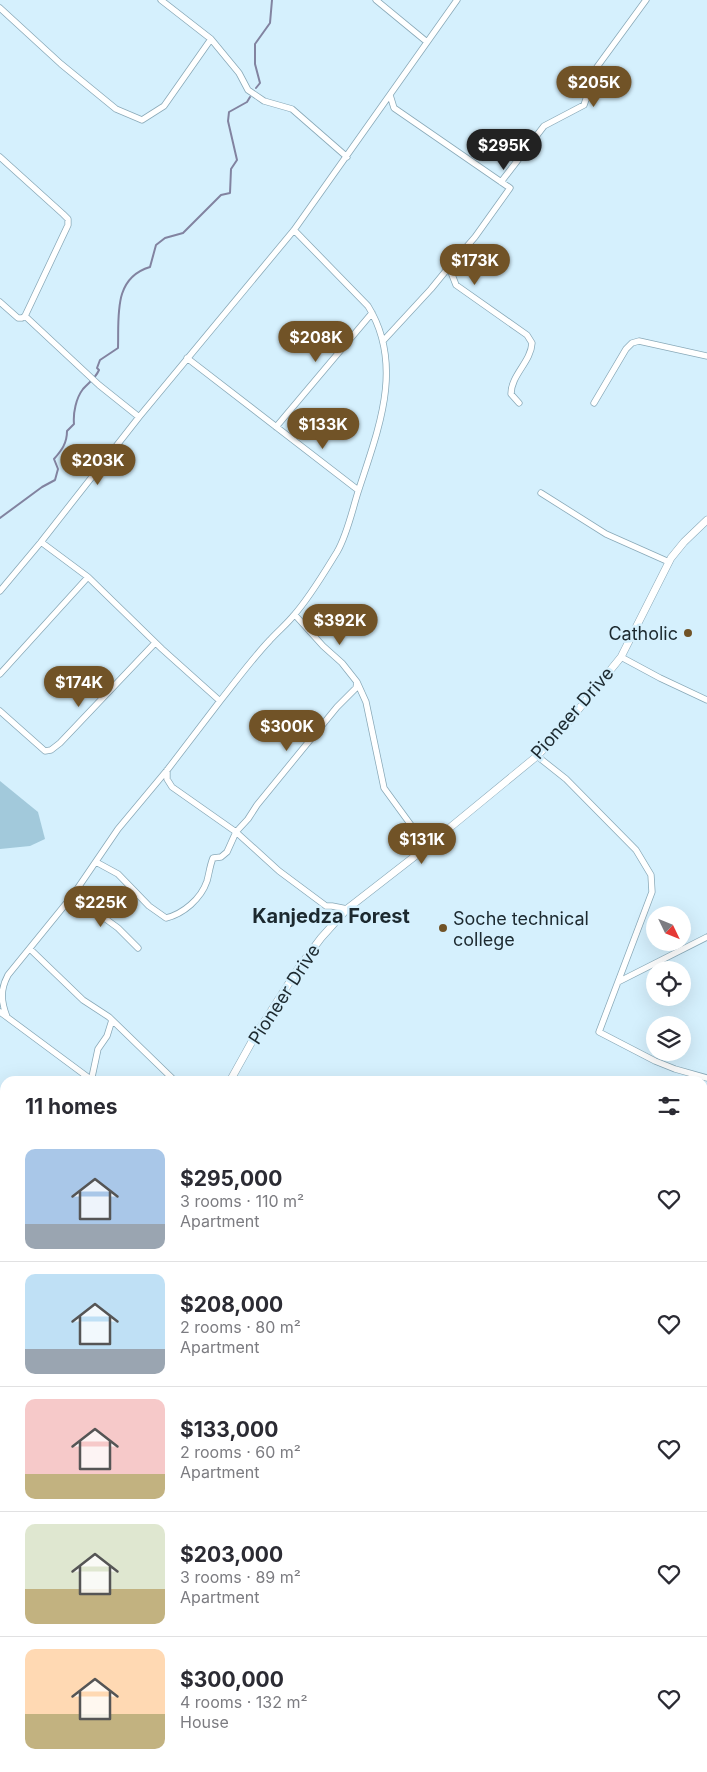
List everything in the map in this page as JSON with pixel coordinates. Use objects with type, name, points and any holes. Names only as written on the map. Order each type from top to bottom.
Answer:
[{"type":"street","points":[[161,0],[211,39],[239,73],[248,90],[264,101],[292,109],[347,157]]},
{"type":"street","points":[[376,0],[427,42]]},
{"type":"street","points":[[0,591],[139,417],[294,230],[457,0]]},
{"type":"street","points":[[501,182],[544,126],[584,105],[597,67],[646,0]]},
{"type":"street","points":[[0,8],[61,64],[116,109],[142,120],[164,106],[211,39]]},
{"type":"street","points":[[383,341],[475,237],[510,188],[394,108],[390,95]]},
{"type":"street","points":[[0,156],[68,219],[68,225],[25,316],[18,318],[0,302]]},
{"type":"street","points":[[7,1017],[1,1002],[0,993],[3,982],[74,895],[118,829],[270,640],[295,615],[338,550],[384,406],[386,377],[383,341],[368,306],[294,230]]},
{"type":"street","points":[[448,267],[456,285],[527,335],[532,343],[530,353],[511,386],[511,394],[519,403]]},
{"type":"street","points":[[276,427],[372,313]]},
{"type":"street","points":[[25,316],[99,385],[139,417]]},
{"type":"street","points":[[594,403],[626,349],[639,341],[707,356]]},
{"type":"street","points":[[188,358],[358,490]]},
{"type":"street","points":[[541,493],[606,534],[669,562]]},
{"type":"street","name":"Pioneer Drive","points":[[233,1076],[255,1036],[300,966],[320,938],[347,909],[427,847],[537,756],[561,731],[621,657],[669,562],[684,542],[707,520]]},
{"type":"street","points":[[41,542],[88,578],[155,643],[220,701]]},
{"type":"street","points":[[0,674],[88,578]]},
{"type":"street","points":[[295,615],[323,646],[342,663],[357,682],[366,702],[384,788],[427,847]]},
{"type":"street","points":[[0,711],[45,751],[51,750],[60,743],[155,643]]},
{"type":"street","points":[[621,657],[707,700]]},
{"type":"street","points":[[96,862],[118,874],[149,906],[166,918],[188,907],[203,890],[212,859],[227,852],[236,832],[337,707],[356,688],[357,682]]},
{"type":"street","points":[[537,756],[566,779],[608,820],[636,850],[651,875],[652,892],[599,1032],[655,1061],[700,1076]]},
{"type":"street","points":[[168,769],[167,779],[172,787],[236,832],[279,871],[326,906],[347,909]]},
{"type":"street","points":[[74,895],[118,928],[138,948]]},
{"type":"street","points":[[618,982],[707,937]]},
{"type":"street","points":[[30,949],[83,1000],[112,1020],[170,1076]]},
{"type":"street","points":[[0,1012],[84,1076]]},
{"type":"street","points":[[92,1076],[98,1048],[107,1036],[112,1020]]},
{"type":"shaded area","points":[[0,781],[38,812],[45,839],[30,846],[0,849]]},
{"type":"waterway","points":[[256,88],[260,83],[255,64],[255,44],[270,23],[272,0]]},
{"type":"waterway","points":[[0,518],[42,487],[55,480],[58,469],[54,459],[64,446],[67,431],[74,424],[78,397],[99,370],[97,368],[100,360],[118,348],[120,300],[130,280],[138,272],[150,267],[156,245],[165,238],[183,233],[221,195],[230,193],[231,169],[237,160],[228,121],[229,112],[247,102],[250,97]]},
{"type":"place","name":"Catholic","points":[[688,633]]},
{"type":"place","name":"Soche technical college","points":[[443,928]]},
{"type":"district","name":"Kanjedza Forest","points":[[331,916]]}]
